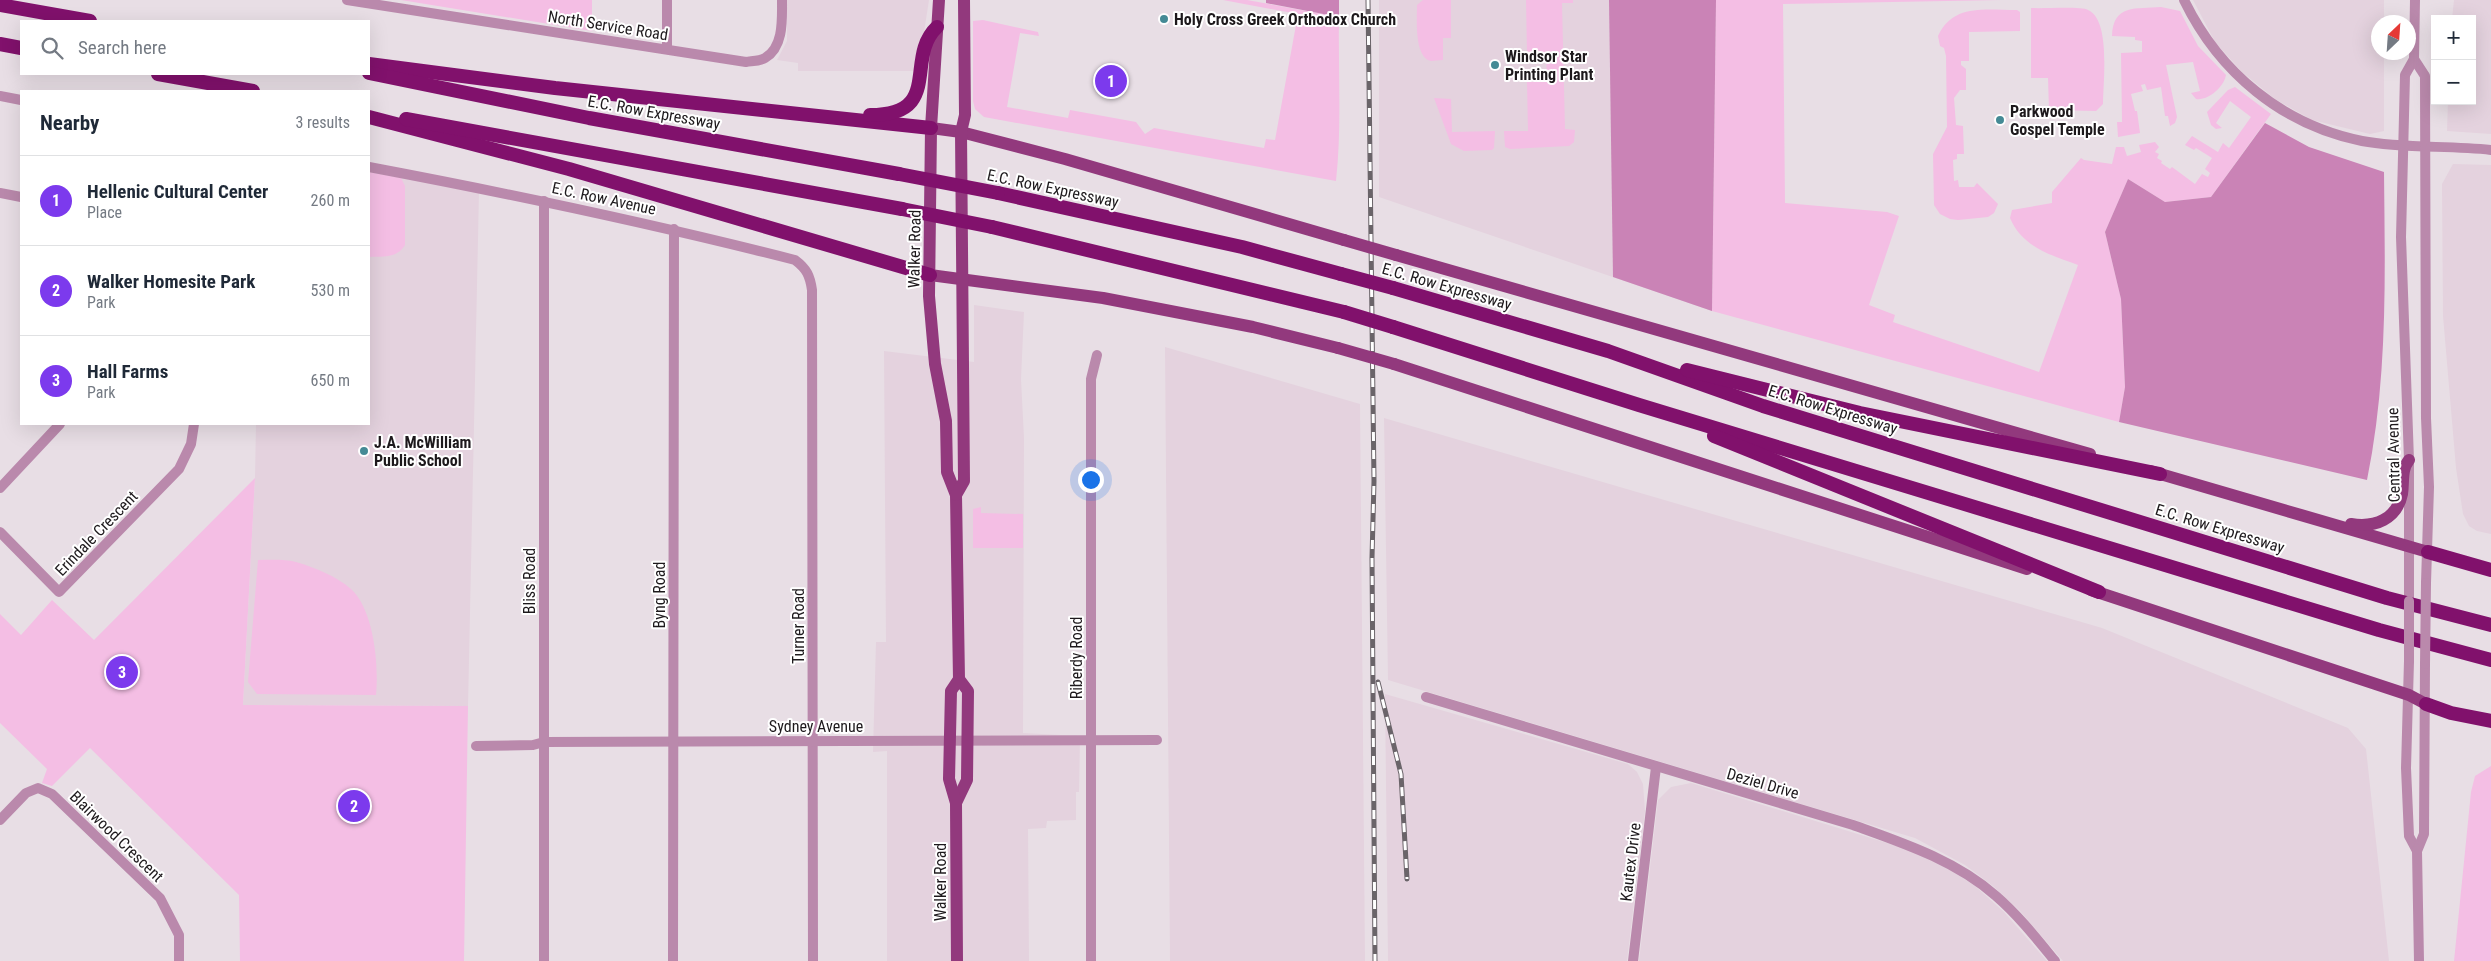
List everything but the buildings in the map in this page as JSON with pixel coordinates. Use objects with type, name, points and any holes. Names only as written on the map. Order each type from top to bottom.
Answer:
[{"type":"highway","points":[[0,5],[84,20]]},
{"type":"highway","points":[[814,116],[883,115],[906,108],[914,98],[917,89],[928,35],[937,27]]},
{"type":"highway","points":[[0,44],[20,48]]},
{"type":"highway","points":[[370,64],[555,88],[931,128]]},
{"type":"highway","name":"E.C. Row Expressway","points":[[370,73],[589,118],[998,193],[1242,247],[1394,288],[1608,351],[1764,406],[2387,598],[2491,625]]},
{"type":"highway","points":[[164,75],[247,90]]},
{"type":"highway","points":[[370,113],[992,226],[1344,312],[1639,405],[2379,630],[2491,660]]},
{"type":"highway","points":[[370,117],[569,169],[930,275]]},
{"type":"highway","points":[[1608,351],[1860,413],[2160,474]]},
{"type":"highway","points":[[1639,405],[2099,592]]},
{"type":"highway","points":[[2428,552],[2491,570]]},
{"type":"highway","points":[[2426,704],[2451,713],[2491,721]]},
{"type":"main road","name":"Walker Road","points":[[939,0],[931,128],[929,296],[934,364],[946,421],[947,472],[956,495],[960,679],[968,691],[967,780],[956,804]]},
{"type":"main road","name":"Walker Road","points":[[956,495],[964,481],[964,279],[961,132],[965,115],[964,0]]},
{"type":"main road","points":[[931,128],[961,132],[1065,159],[2428,552]]},
{"type":"main road","points":[[930,275],[1103,298],[1253,327],[1394,364],[2099,592],[2409,695],[2426,704]]},
{"type":"main road","points":[[2321,520],[2374,525],[2390,517],[2402,495],[2404,467],[2409,460]]},
{"type":"main road","name":"Walker Road","points":[[957,961],[956,804],[949,779],[951,691],[960,679]]},
{"type":"street","name":"North Service Road","points":[[347,0],[746,62],[764,59],[774,51],[782,24],[782,0]]},
{"type":"street","points":[[667,0],[667,49]]},
{"type":"street","points":[[2184,0],[2199,31],[2220,58],[2261,96],[2291,115],[2323,130],[2363,141],[2491,150]]},
{"type":"street","name":"Central Avenue","points":[[2415,0],[2415,15]]},
{"type":"street","name":"Central Avenue","points":[[2413,60],[2405,75],[2401,238],[2409,460],[2410,546],[2408,580],[2409,695],[2406,768],[2409,836],[2417,851]]},
{"type":"street","name":"Central Avenue","points":[[2415,60],[2425,76],[2428,552],[2426,584],[2424,834],[2417,851],[2419,961]]},
{"type":"street","points":[[0,96],[20,100]]},
{"type":"street","name":"E.C. Row Avenue","points":[[370,167],[544,201],[674,229],[795,260],[804,267],[810,276],[812,290]]},
{"type":"street","points":[[0,195],[20,197]]},
{"type":"street","name":"Bliss Road","points":[[544,201],[544,961]]},
{"type":"street","name":"Byng Road","points":[[673,961],[674,229]]},
{"type":"street","name":"Turner Road","points":[[812,290],[813,961]]},
{"type":"street","name":"Riberdy Road","points":[[1091,961],[1091,379],[1097,355]]},
{"type":"street","points":[[0,488],[59,425]]},
{"type":"street","name":"Erindale Crescent","points":[[0,532],[59,592],[180,469],[191,444],[194,425]]},
{"type":"street","name":"Deziel Drive","points":[[1426,697],[1853,825],[1933,855],[1973,878],[1996,896],[2055,961]]},
{"type":"street","name":"Sydney Avenue","points":[[476,746],[533,745],[544,742],[1156,740]]},
{"type":"street","name":"Kautex Drive","points":[[1633,961],[1656,767]]},
{"type":"street","name":"Blairwood Crescent","points":[[0,820],[26,793],[38,788],[52,794],[160,898],[179,935],[179,961]]},
{"type":"shaded area","points":[[401,0],[592,0],[592,31]]},
{"type":"shaded area","points":[[787,0],[929,0],[918,71],[798,71],[798,63],[777,60],[787,41]]},
{"type":"shaded area","points":[[1223,0],[1247,0],[1339,17],[1339,120],[1336,181],[984,117],[975,109],[973,101],[973,21],[983,20],[1038,32],[1039,36],[1020,33],[1007,107],[1068,118],[1070,110],[1136,122],[1145,134],[1154,128],[1264,148],[1266,139],[1275,140],[1298,14]]},
{"type":"shaded area","points":[[1266,0],[1339,0],[1339,17],[1266,3]]},
{"type":"shaded area","points":[[1379,0],[1716,0],[1712,311],[1379,197]]},
{"type":"shaded area","points":[[1423,0],[1451,0],[1451,38],[1443,38],[1443,60],[1431,61],[1426,58],[1419,45],[1417,5]]},
{"type":"shaded area","points":[[1526,0],[1573,0],[1573,3],[1562,3],[1565,129],[1575,130],[1574,142],[1569,146],[1510,149],[1505,147],[1504,131],[1528,131],[1527,82],[1547,81],[1546,54],[1527,54]]},
{"type":"shaded area","points":[[1609,0],[1716,0],[1712,311],[1613,277]]},
{"type":"shaded area","points":[[1716,0],[2001,0],[1783,4],[1785,203],[1887,212],[1899,216],[1869,305],[1895,315],[1893,322],[2039,372],[2078,265],[2038,249],[2030,243],[2015,228],[2010,218],[2012,210],[2052,203],[2052,192],[2081,158],[2112,164],[2116,147],[2124,147],[2127,156],[2141,152],[2139,145],[2155,142],[2159,147],[2155,152],[2159,154],[2157,158],[2162,161],[2161,163],[2170,169],[2172,167],[2195,184],[2202,174],[2208,177],[2210,173],[2205,169],[2212,158],[2196,148],[2194,150],[2185,145],[2192,136],[2218,152],[2223,143],[2229,148],[2251,117],[2230,101],[2216,123],[2222,128],[2216,129],[2211,125],[2207,112],[2228,90],[2235,87],[2271,114],[2211,197],[2165,202],[2128,179],[2105,232],[2121,299],[2125,387],[2119,422],[1712,311]]},
{"type":"shaded area","points":[[2193,0],[2384,0],[2384,15],[2371,15],[2371,60],[2384,60],[2384,131],[2370,134],[2312,120],[2275,99],[2242,72],[2215,42]]},
{"type":"shaded area","points":[[2454,0],[2491,0],[2491,134],[2447,131],[2448,105],[2476,105],[2476,15],[2452,15]]},
{"type":"shaded area","points":[[2161,7],[2180,11],[2198,46],[2226,75],[2225,80],[2215,92],[2205,98],[2196,99],[2191,93],[2200,91],[2193,62],[2166,65],[2177,117],[2175,123],[2170,126],[2168,116],[2165,116],[2161,87],[2147,90],[2145,84],[2141,85],[2143,91],[2131,94],[2135,111],[2137,111],[2140,133],[2118,137],[2117,122],[2122,122],[2121,53],[2142,52],[2142,41],[2135,40],[2135,37],[2112,36],[2113,26],[2121,13],[2128,10]]},
{"type":"shaded area","points":[[2031,8],[2084,9],[2095,16],[2103,38],[2104,52],[2103,104],[2096,111],[2049,110],[2048,78],[2031,78]]},
{"type":"shaded area","points":[[1982,10],[2017,10],[2020,12],[2020,31],[1969,32],[1969,61],[1961,61],[1961,65],[1966,69],[1966,90],[1960,90],[1954,98],[1956,125],[1963,126],[1964,154],[1957,154],[1957,159],[1953,160],[1954,181],[1958,180],[1959,187],[1974,187],[1977,183],[1998,204],[1994,213],[1988,217],[1950,219],[1940,214],[1934,205],[1933,154],[1947,127],[1946,56],[1944,48],[1940,46],[1938,36],[1944,25],[1961,13]]},
{"type":"shaded area","points":[[1434,98],[1451,99],[1452,132],[1495,131],[1494,148],[1492,150],[1464,151],[1451,144]]},
{"type":"shaded area","points":[[2265,123],[2309,147],[2384,172],[2385,288],[2382,365],[2374,442],[2367,480],[2119,422],[2125,387],[2121,299],[2105,232],[2128,179],[2165,202],[2211,197]]},
{"type":"shaded area","points":[[2453,164],[2491,165],[2491,534],[2477,531],[2469,526],[2463,514],[2456,468],[2443,316],[2442,184]]},
{"type":"shaded area","name":"J.A. McWilliam Public School","points":[[370,172],[479,192],[468,706],[243,705],[256,425],[370,425]]},
{"type":"shaded area","points":[[370,172],[401,178],[405,186],[405,245],[398,253],[389,256],[370,257]]},
{"type":"shaded area","points":[[974,305],[1024,312],[1021,379],[1024,438],[1023,733],[1080,736],[1079,792],[1076,792],[1076,820],[1047,821],[1046,828],[1028,829],[1029,961],[887,961],[887,751],[873,752],[876,642],[886,642],[884,351],[974,362]]},
{"type":"shaded area","points":[[1165,347],[1360,404],[1365,961],[1170,961]]},
{"type":"shaded area","points":[[1384,418],[2102,628],[2348,728],[2366,749],[2389,961],[2063,961],[2020,911],[1993,886],[1965,865],[1915,838],[1388,680]]},
{"type":"shaded area","points":[[255,478],[243,705],[468,706],[464,961],[240,961],[239,895],[90,748],[52,786],[42,783],[47,769],[0,723],[0,614],[21,635],[52,600],[94,640]]},
{"type":"shaded area","points":[[981,507],[981,513],[1023,514],[1023,548],[973,548],[973,509]]},
{"type":"shaded area","points":[[258,560],[282,560],[311,567],[339,580],[359,598],[370,624],[373,639],[377,669],[376,695],[257,694],[248,682]]},
{"type":"shaded area","points":[[1385,694],[1628,764],[1637,772],[1643,784],[1645,811],[1627,961],[1388,961]]},
{"type":"shaded area","points":[[2491,766],[2491,961],[2454,961],[2471,792],[2475,776]]},
{"type":"shaded area","points":[[1691,783],[1910,850],[1941,864],[1975,886],[2004,912],[2047,961],[1639,961],[1658,800],[1671,787]]},
{"type":"railway","points":[[1368,0],[1374,481],[1372,558],[1375,961]]},
{"type":"railway","points":[[1378,682],[1401,774],[1407,879]]},
{"type":"place","name":"Holy Cross Greek Orthodox Church","points":[[1164,19]]},
{"type":"place","name":"Windsor Star Printing Plant","points":[[1495,65]]},
{"type":"place","name":"Hellenic Cultural Center","points":[[1111,81]]},
{"type":"place","name":"Parkwood Gospel Temple","points":[[2000,120]]},
{"type":"place","name":"J.A. McWilliam Public School","points":[[364,451]]},
{"type":"place","name":"Hall Farms","points":[[122,672]]},
{"type":"place","name":"Walker Homesite Park","points":[[354,806]]}]
